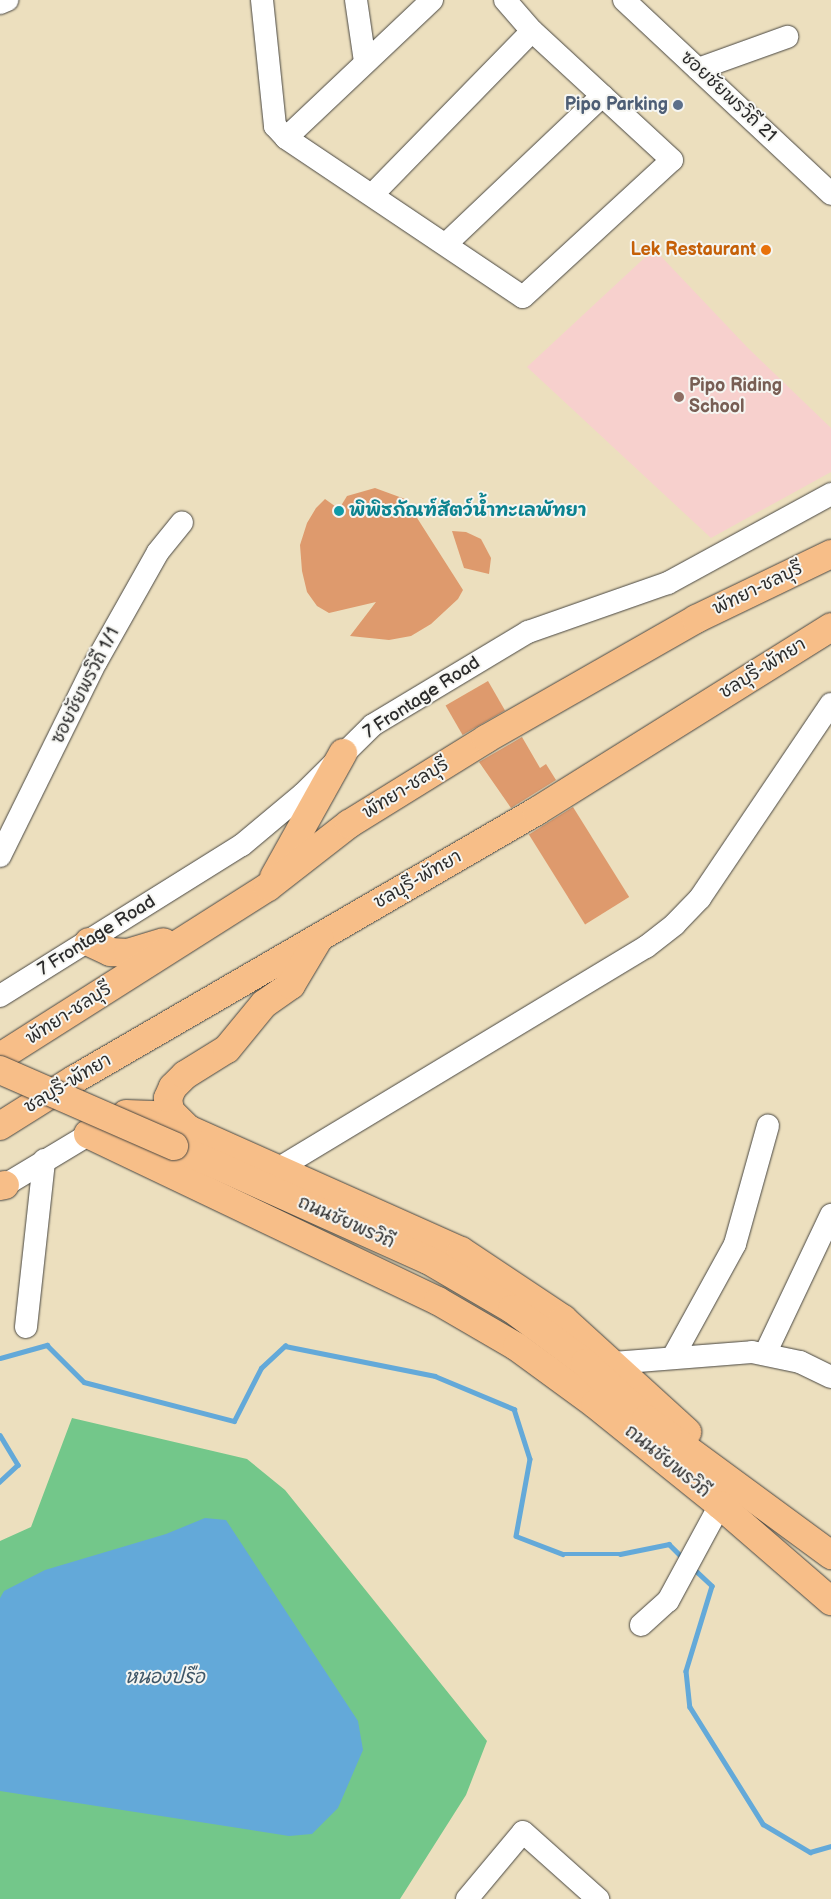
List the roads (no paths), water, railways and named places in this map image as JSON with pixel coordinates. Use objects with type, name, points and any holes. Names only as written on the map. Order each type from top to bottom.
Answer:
[{"type":"main road","name":"พัทยา-ชลบุรี","points":[[0,1057],[268,887],[349,824],[486,739],[696,619],[831,554]]},
{"type":"main road","name":"ชลบุรี-พัทยา","points":[[0,1126],[321,935],[537,810],[831,626]]},
{"type":"main road","points":[[268,887],[343,753]]},
{"type":"main road","points":[[88,942],[110,952],[128,953],[201,929]]},
{"type":"main road","points":[[181,1138],[170,1111],[168,1098],[173,1087],[185,1075],[227,1049],[264,1004],[291,985],[321,935]]},
{"type":"main road","name":"ถนนชัยพรวิถี","points":[[0,1070],[181,1138],[276,1170],[461,1250],[562,1319],[671,1415],[729,1478]]},
{"type":"main road","name":"ถนนชัยพรวิถี","points":[[126,1114],[152,1115],[181,1138],[428,1260],[526,1320],[585,1363],[659,1429],[729,1478],[831,1555]]},
{"type":"main road","name":"ถนนชัยพรวิถี","points":[[88,1134],[454,1310],[517,1347],[579,1392],[720,1505],[831,1601]]},
{"type":"main road","name":"ถนนชัยพรวิถี","points":[[659,1429],[720,1505]]},
{"type":"street","points":[[0,3],[6,0]]},
{"type":"street","points":[[262,0],[276,126],[286,138],[447,243],[523,296],[672,160],[532,31],[505,0]]},
{"type":"street","points":[[356,0],[365,62]]},
{"type":"street","points":[[286,138],[432,0]]},
{"type":"street","name":"ซอยชัยพรวิถี 21","points":[[624,0],[831,194]]},
{"type":"street","points":[[372,195],[532,31]]},
{"type":"street","points":[[698,69],[787,37]]},
{"type":"street","points":[[447,243],[602,96]]},
{"type":"street","name":"7 Frontage Road","points":[[0,996],[242,845],[303,794],[373,725],[528,632],[668,583],[831,494]]},
{"type":"street","name":"ซอยชัยพรวิถี 1/1","points":[[0,856],[96,662],[158,552],[182,522]]},
{"type":"street","points":[[276,1170],[646,947],[675,924],[700,898],[831,704]]},
{"type":"street","points":[[2,1186],[88,1134],[126,1114]]},
{"type":"street","points":[[673,1357],[735,1244],[768,1126]]},
{"type":"street","points":[[26,1327],[44,1160]]},
{"type":"street","points":[[766,1354],[831,1215]]},
{"type":"street","points":[[613,1363],[752,1352],[800,1362],[831,1377]]},
{"type":"street","points":[[641,1625],[668,1601],[720,1505]]},
{"type":"street","points":[[467,1899],[523,1832],[598,1899]]},
{"type":"water","name":"หนองปรือ","points":[[205,1518],[226,1520],[358,1721],[363,1750],[338,1808],[312,1834],[289,1836],[0,1791],[0,1598],[4,1591],[45,1570],[166,1534]]},
{"type":"waterway","points":[[0,1358],[47,1345],[84,1382],[234,1421],[261,1368],[285,1346],[435,1376],[514,1409],[530,1459],[516,1536],[563,1554],[620,1554],[669,1544],[684,1559]]},
{"type":"waterway","points":[[0,1435],[18,1465],[0,1482]]},
{"type":"waterway","points":[[693,1568],[712,1586],[686,1671],[690,1707],[763,1824],[810,1852],[831,1846]]},
{"type":"place","name":"Pipo Parking","points":[[678,105]]},
{"type":"place","name":"Lek Restaurant","points":[[766,250]]},
{"type":"place","name":"Pipo Riding School","points":[[679,397]]},
{"type":"place","name":"พิพิธภัณฑ์สัตว์น้ำทะเลพัทยา","points":[[339,511]]}]
